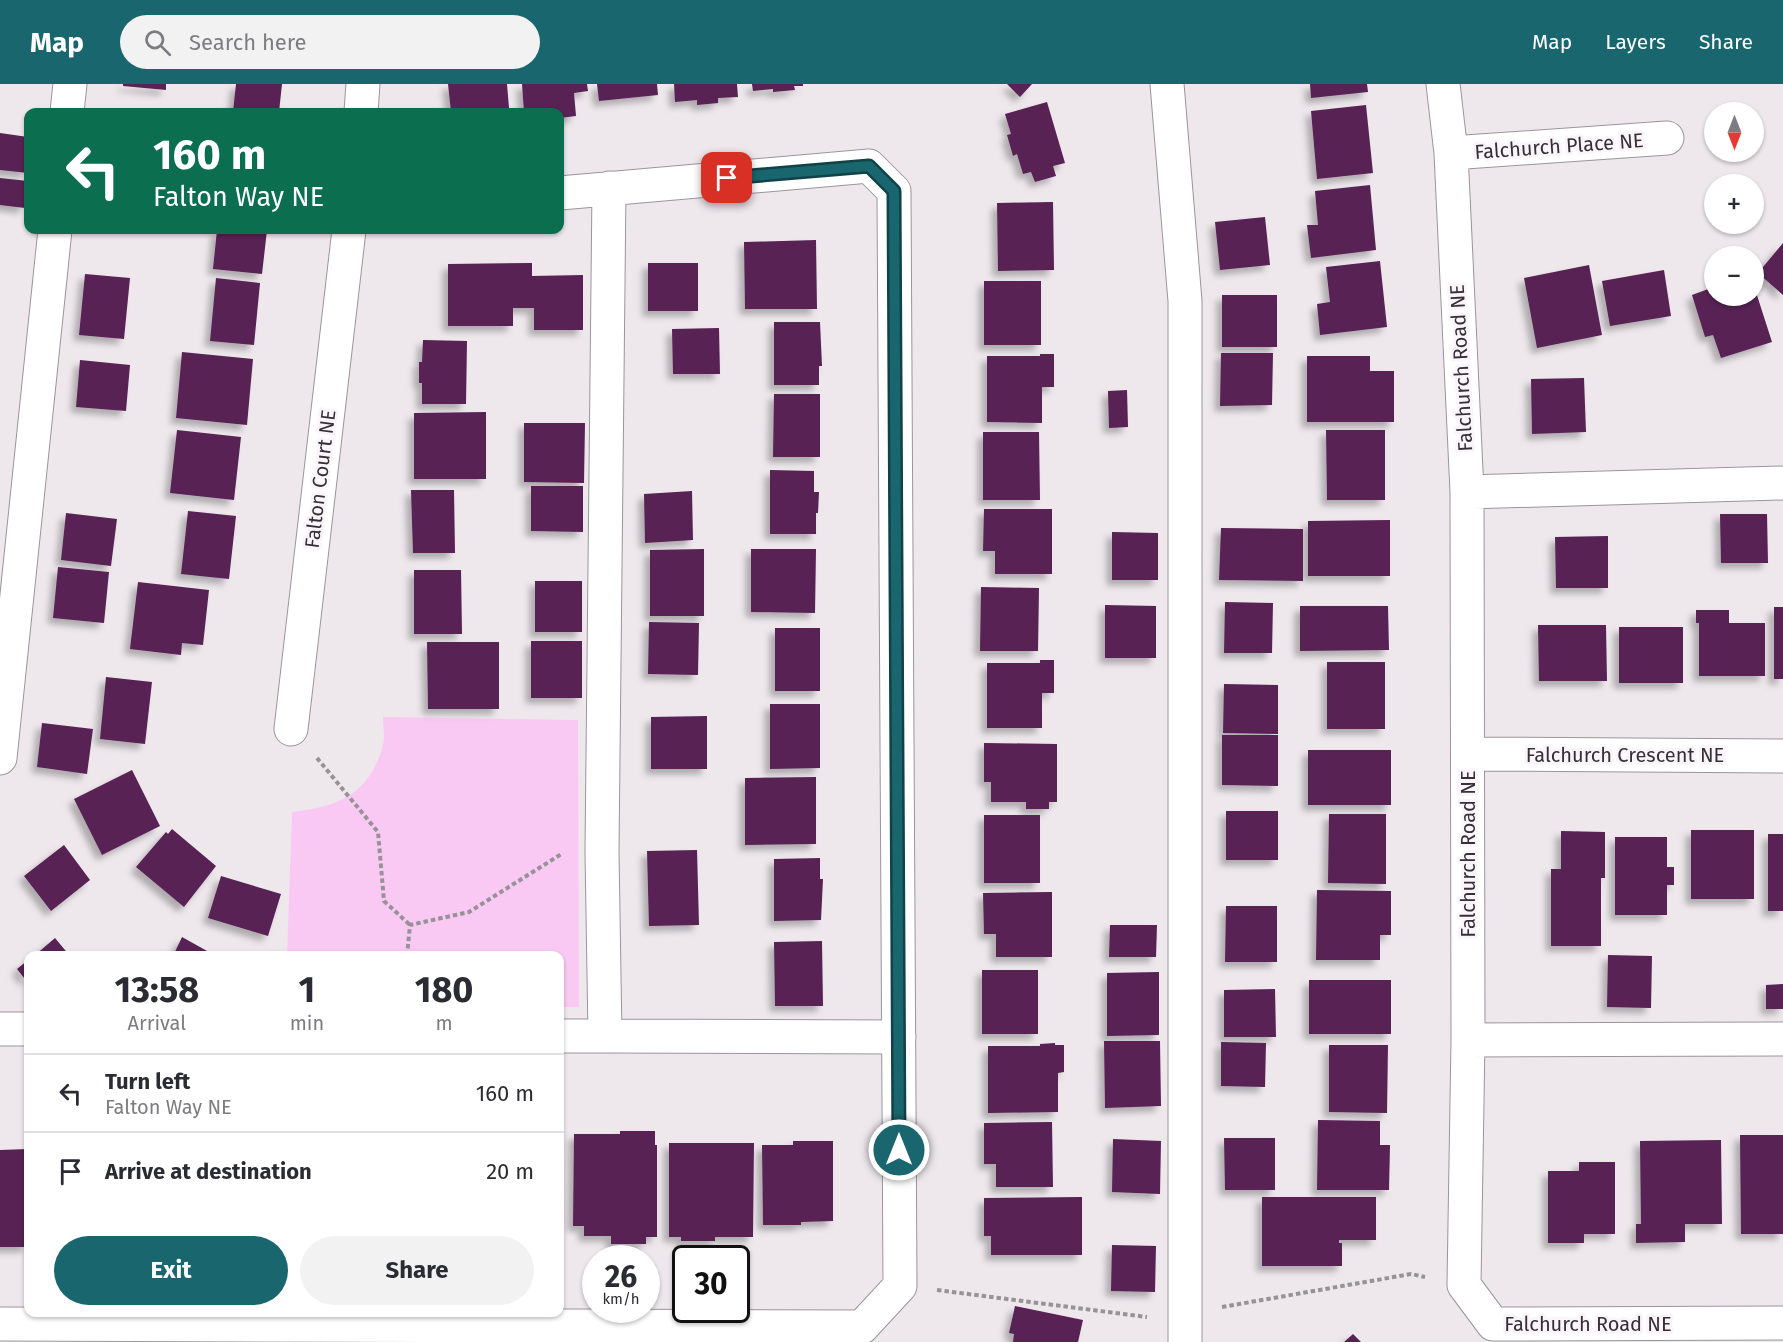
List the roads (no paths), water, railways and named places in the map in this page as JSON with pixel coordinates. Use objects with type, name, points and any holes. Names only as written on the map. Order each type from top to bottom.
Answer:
[{"type":"street","points":[[67,108],[70,84]]},
{"type":"street","points":[[361,108],[363,84]]},
{"type":"street","points":[[1167,84],[1185,301],[1185,1342]]},
{"type":"street","name":"Falchurch Road NE","points":[[1443,84],[1451,153],[1467,492],[1468,1040],[1464,1285],[1493,1324],[1783,1323]]},
{"type":"street","name":"Falchurch Place NE","points":[[1451,153],[1667,138]]},
{"type":"street","points":[[0,1324],[862,1327],[900,1286],[894,191],[869,166],[564,193]]},
{"type":"street","points":[[605,1036],[602,852],[609,188]]},
{"type":"street","points":[[0,758],[55,234]]},
{"type":"street","name":"Falton Court NE","points":[[291,729],[350,234]]},
{"type":"street","points":[[1467,492],[1783,483]]},
{"type":"street","name":"Falchurch Crescent NE","points":[[1468,754],[1783,756]]},
{"type":"street","points":[[0,1029],[24,1029]]},
{"type":"street","points":[[564,1036],[899,1037]]},
{"type":"street","points":[[1468,1040],[1783,1039]]}]
